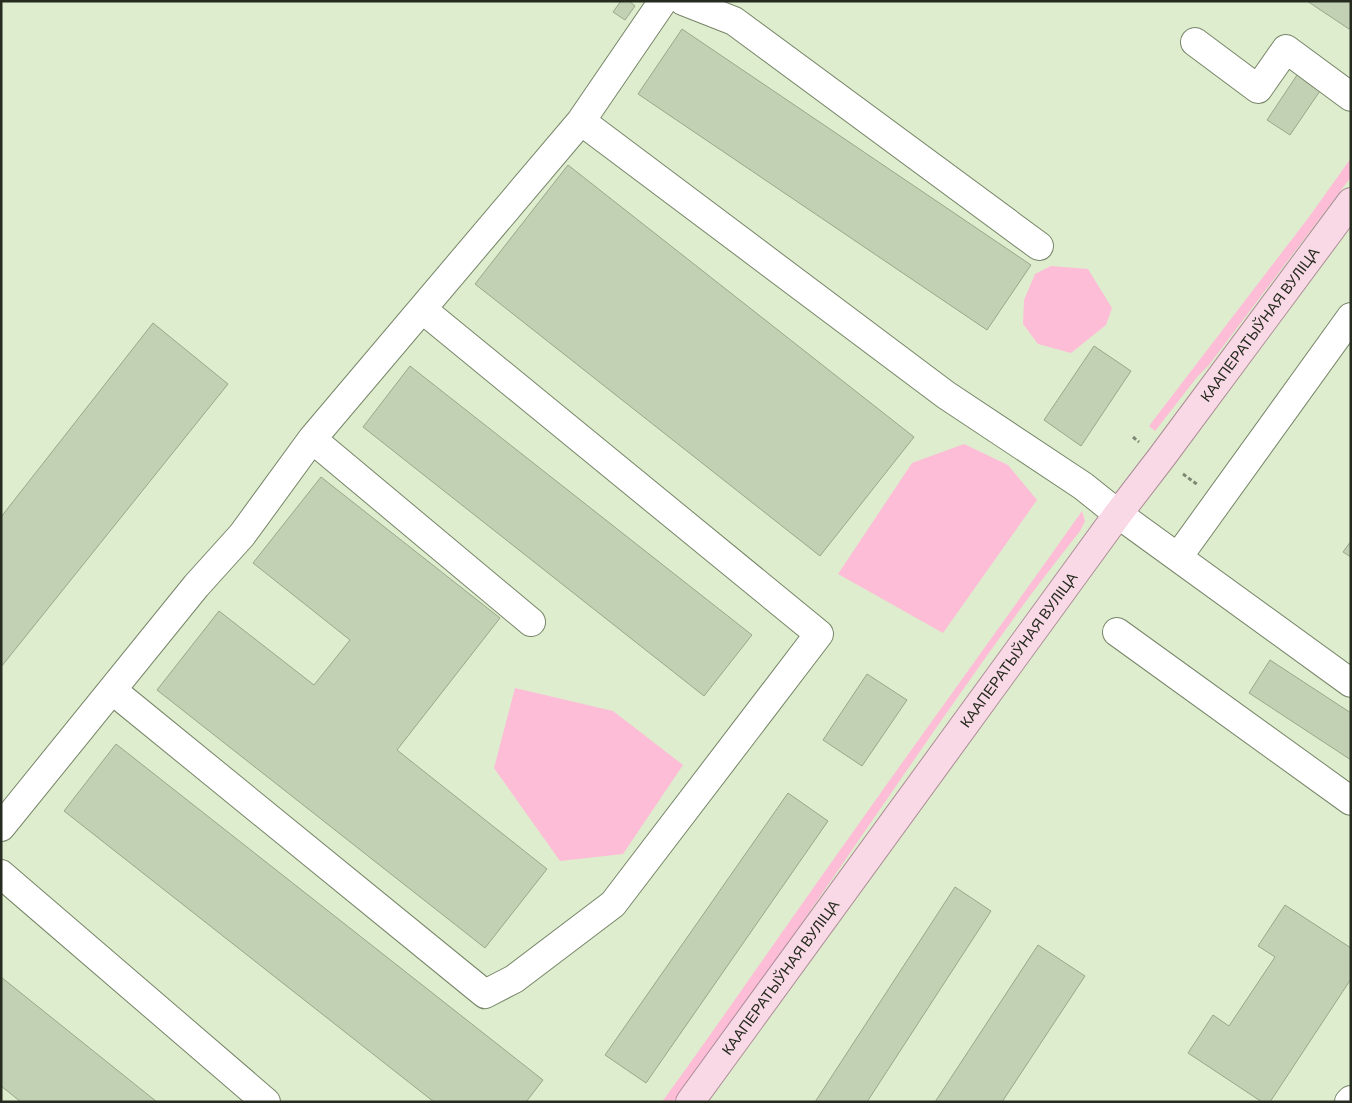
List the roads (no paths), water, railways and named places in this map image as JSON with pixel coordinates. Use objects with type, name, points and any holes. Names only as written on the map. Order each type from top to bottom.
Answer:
[{"type":"main road","name":"КААПЕРАТЫЎНАЯ ВУЛІЦА","points":[[690,1102],[1118,514],[1351,202]]},
{"type":"lane","points":[[1,828],[196,586],[242,535],[312,439],[580,121],[663,1]]},
{"type":"lane","points":[[682,1],[734,21],[1039,246]]},
{"type":"lane","points":[[1195,42],[1258,89],[1286,49],[1351,97]]},
{"type":"lane","points":[[580,121],[946,395],[1083,486],[1118,514],[1351,683]]},
{"type":"lane","points":[[112,690],[485,994],[514,979],[613,904],[819,634],[422,308]]},
{"type":"lane","points":[[1178,557],[1351,317]]},
{"type":"lane","points":[[312,439],[531,622]]},
{"type":"lane","points":[[1117,632],[1351,801]]},
{"type":"lane","points":[[1,874],[266,1102]]}]
